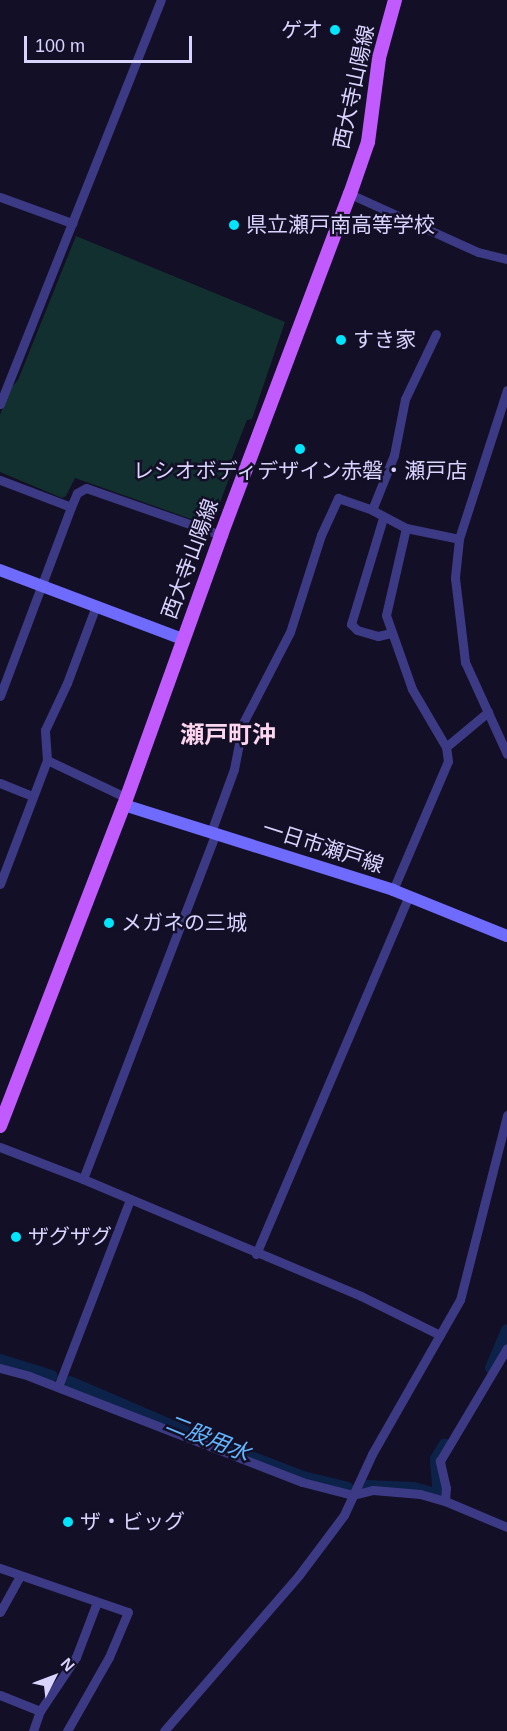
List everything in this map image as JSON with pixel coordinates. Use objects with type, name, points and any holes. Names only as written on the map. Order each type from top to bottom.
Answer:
[{"type":"main road","name":"西大寺山陽線","points":[[0,1126],[126,802],[221,535],[350,194],[368,142],[379,58],[394,0]]},
{"type":"main road","points":[[0,570],[183,639]]},
{"type":"main road","name":"一日市瀬戸線","points":[[126,802],[214,833],[393,890],[507,936]]},
{"type":"street","points":[[0,404],[161,0]]},
{"type":"street","points":[[350,194],[478,252],[507,259]]},
{"type":"street","points":[[0,197],[72,223]]},
{"type":"street","points":[[372,510],[394,455],[405,399],[436,334]]},
{"type":"street","points":[[507,390],[459,539],[455,578],[465,662],[507,754]]},
{"type":"street","points":[[0,480],[71,507]]},
{"type":"street","points":[[0,696],[77,493],[86,488],[221,535]]},
{"type":"street","points":[[83,1179],[214,833],[234,769],[243,723],[290,632],[321,535],[338,498],[372,510],[383,518],[406,528],[459,539]]},
{"type":"street","points":[[383,518],[351,624],[357,630],[378,636],[391,633]]},
{"type":"street","points":[[393,890],[448,761],[446,747],[412,689],[386,615],[406,528]]},
{"type":"street","points":[[0,884],[47,760],[45,730],[67,683],[96,606]]},
{"type":"street","points":[[446,747],[488,712]]},
{"type":"street","points":[[47,760],[126,802]]},
{"type":"street","points":[[0,783],[33,796]]},
{"type":"street","points":[[256,1254],[410,896]]},
{"type":"street","points":[[164,1731],[299,1575],[344,1515],[372,1454],[460,1300],[507,1115]]},
{"type":"street","points":[[0,1148],[83,1179],[256,1254],[361,1296],[440,1335]]},
{"type":"street","points":[[58,1387],[130,1199]]},
{"type":"street","points":[[445,1501],[446,1488],[440,1461],[507,1348]]},
{"type":"street","points":[[0,1368],[58,1387],[302,1482],[353,1495],[373,1490],[393,1490],[445,1501],[507,1527]]},
{"type":"street","points":[[0,1568],[128,1612],[109,1657],[67,1731]]},
{"type":"street","points":[[0,1612],[20,1576]]},
{"type":"street","points":[[33,1731],[40,1711],[76,1657],[97,1602]]},
{"type":"street","points":[[0,1695],[40,1711]]},
{"type":"green space","points":[[76,236],[285,322],[252,419],[247,420],[232,458],[233,468],[213,521],[205,524],[75,478],[66,496],[62,498],[0,472],[0,415],[11,388],[18,380]]},
{"type":"waterway","points":[[491,1368],[507,1330]]},
{"type":"waterway","name":"二股用水","points":[[0,1360],[52,1376]]},
{"type":"waterway","name":"二股用水","points":[[70,1382],[186,1432],[303,1477],[348,1488]]},
{"type":"waterway","points":[[439,1496],[436,1459],[445,1444]]},
{"type":"waterway","name":"二股用水","points":[[367,1486],[414,1488],[431,1493]]},
{"type":"place","name":"ゲオ","points":[[335,30]]},
{"type":"place","name":"県立瀬戸南高等学校","points":[[234,225]]},
{"type":"place","name":"すき家","points":[[341,340]]},
{"type":"place","name":"レシオボディデザイン赤磐・瀬戸店","points":[[300,449]]},
{"type":"place","name":"メガネの三城","points":[[109,923]]},
{"type":"place","name":"ザグザグ","points":[[16,1237]]},
{"type":"place","name":"ザ・ビッグ","points":[[68,1522]]},
{"type":"district","name":"瀬戸町沖","points":[[228,735]]}]
